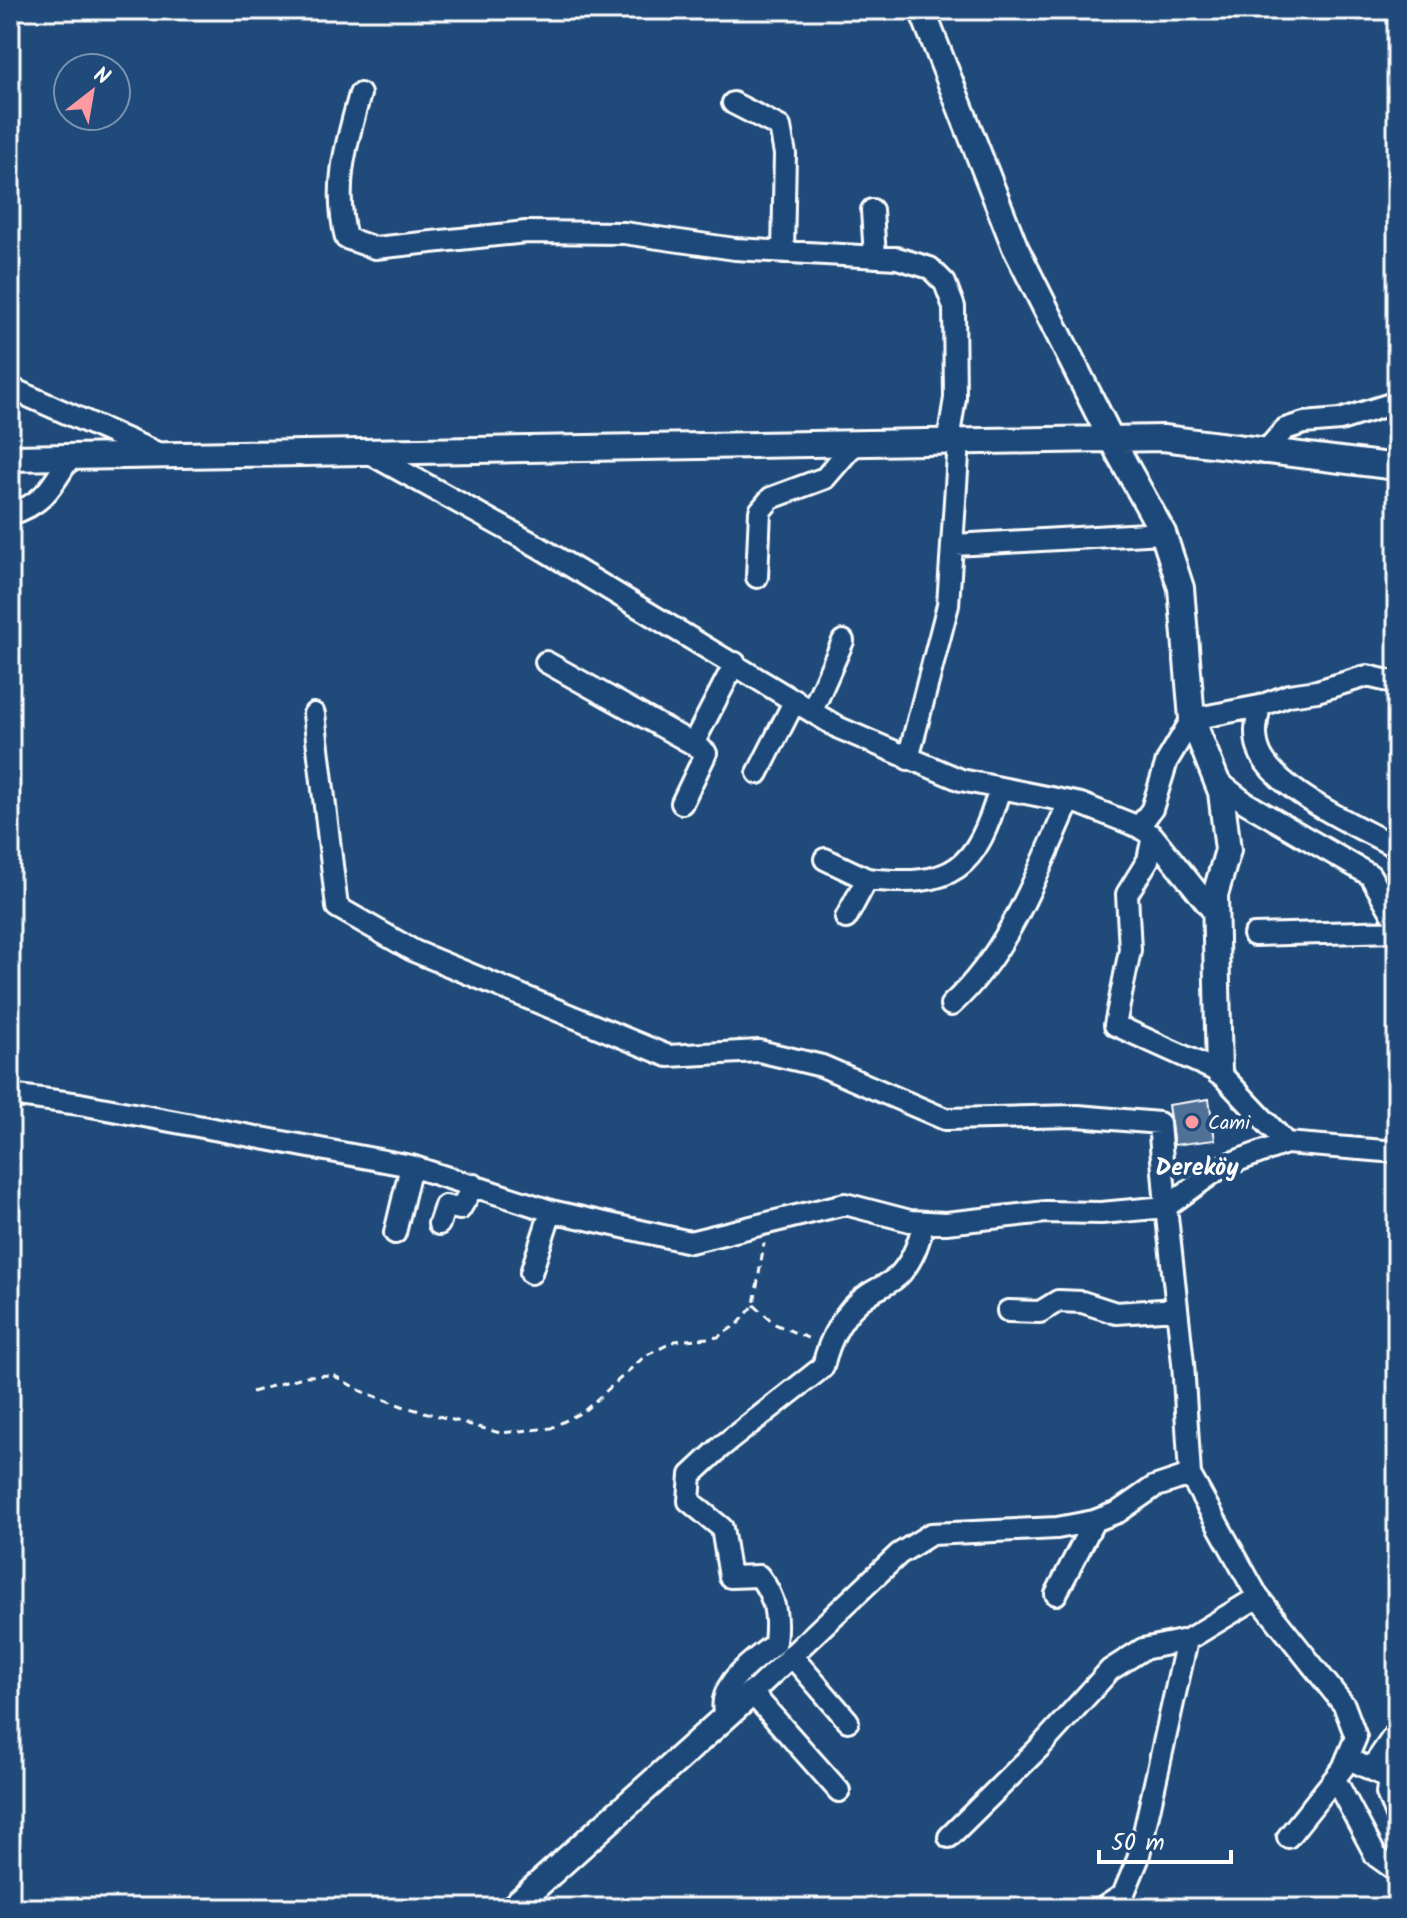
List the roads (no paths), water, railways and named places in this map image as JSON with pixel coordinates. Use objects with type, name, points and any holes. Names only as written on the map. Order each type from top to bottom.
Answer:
[{"type":"street","points":[[922,10],[1015,247],[1111,439],[1163,533],[1181,588],[1192,719],[1216,780],[1228,850],[1215,895],[1219,1072]]},
{"type":"street","points":[[360,94],[341,160],[339,196],[346,238],[375,248],[526,232],[624,233],[783,252],[897,258],[930,268],[945,283],[954,307],[955,545],[948,605],[908,759]]},
{"type":"street","points":[[733,103],[780,127],[785,154],[783,252]]},
{"type":"street","points":[[872,210],[875,257]]},
{"type":"street","points":[[10,388],[161,455]]},
{"type":"street","points":[[1264,453],[1285,429],[1304,423],[1340,420],[1397,402]]},
{"type":"street","points":[[10,458],[1163,438],[1264,453],[1397,467]]},
{"type":"street","points":[[757,577],[760,511],[771,498],[825,478],[855,443]]},
{"type":"street","points":[[367,452],[539,547],[804,706],[908,759],[961,780],[1069,802],[1146,831],[1216,915]]},
{"type":"street","points":[[10,514],[27,509],[47,496],[70,457]]},
{"type":"street","points":[[955,545],[1163,533]]},
{"type":"street","points":[[758,773],[804,706],[843,641]]},
{"type":"street","points":[[546,662],[706,753],[682,803]]},
{"type":"street","points":[[693,744],[735,663]]},
{"type":"street","points":[[1286,1143],[1219,1072],[1115,1025],[1130,950],[1127,894],[1148,860],[1146,831],[1167,761],[1192,719],[1260,706],[1289,695],[1317,691],[1367,676],[1397,683]]},
{"type":"street","points":[[1260,706],[1254,730],[1261,755],[1275,772],[1291,787],[1397,848]]},
{"type":"street","points":[[314,714],[337,907],[414,951],[668,1056],[759,1051],[822,1066],[945,1119],[1054,1116],[1159,1123],[1190,1475],[1258,1597],[1344,1705],[1356,1737],[1335,1779],[1288,1837]]},
{"type":"street","points":[[1216,780],[1246,803],[1370,875],[1397,922]]},
{"type":"street","points":[[825,859],[867,879],[932,880],[967,864],[988,830],[1000,788]]},
{"type":"street","points":[[951,1005],[968,989],[1014,925],[1069,802]]},
{"type":"street","points":[[846,918],[867,879]]},
{"type":"street","points":[[1254,935],[1397,931]]},
{"type":"street","points":[[10,1095],[80,1104],[411,1166],[551,1211],[690,1242],[845,1204],[924,1222],[946,1223],[1046,1212],[1101,1213],[1166,1207],[1223,1166],[1286,1143],[1397,1152]]},
{"type":"street","points":[[395,1233],[411,1166]]},
{"type":"street","points":[[439,1224],[445,1206],[460,1209],[474,1185]]},
{"type":"street","points":[[531,1273],[551,1211]]},
{"type":"street","points":[[725,1717],[722,1707],[726,1688],[775,1643],[777,1619],[772,1592],[759,1576],[730,1577],[722,1528],[689,1501],[691,1475],[722,1446],[823,1367],[827,1350],[846,1313],[867,1295],[899,1276],[916,1251],[924,1222]]},
{"type":"street","points":[[1008,1311],[1040,1312],[1058,1301],[1082,1302],[1116,1313],[1177,1309]]},
{"type":"street","points":[[512,1908],[752,1693],[899,1554],[931,1534],[1057,1528],[1094,1521],[1118,1512],[1154,1487],[1190,1475]]},
{"type":"street","points":[[1056,1594],[1094,1521]]},
{"type":"street","points":[[949,1837],[1040,1747],[1110,1670],[1143,1649],[1187,1640],[1258,1597]]},
{"type":"street","points":[[1113,1905],[1123,1895],[1138,1859],[1187,1640]]},
{"type":"street","points":[[791,1655],[848,1721]]},
{"type":"street","points":[[752,1693],[839,1791]]},
{"type":"street","points":[[1371,1769],[1397,1731]]},
{"type":"street","points":[[1347,1758],[1389,1778],[1387,1793],[1397,1818]]},
{"type":"street","points":[[1335,1779],[1376,1856],[1397,1871]]},
{"type":"place","name":"Cami","points":[[1192,1122]]},
{"type":"district","name":"Dereköy","points":[[1197,1167]]}]
